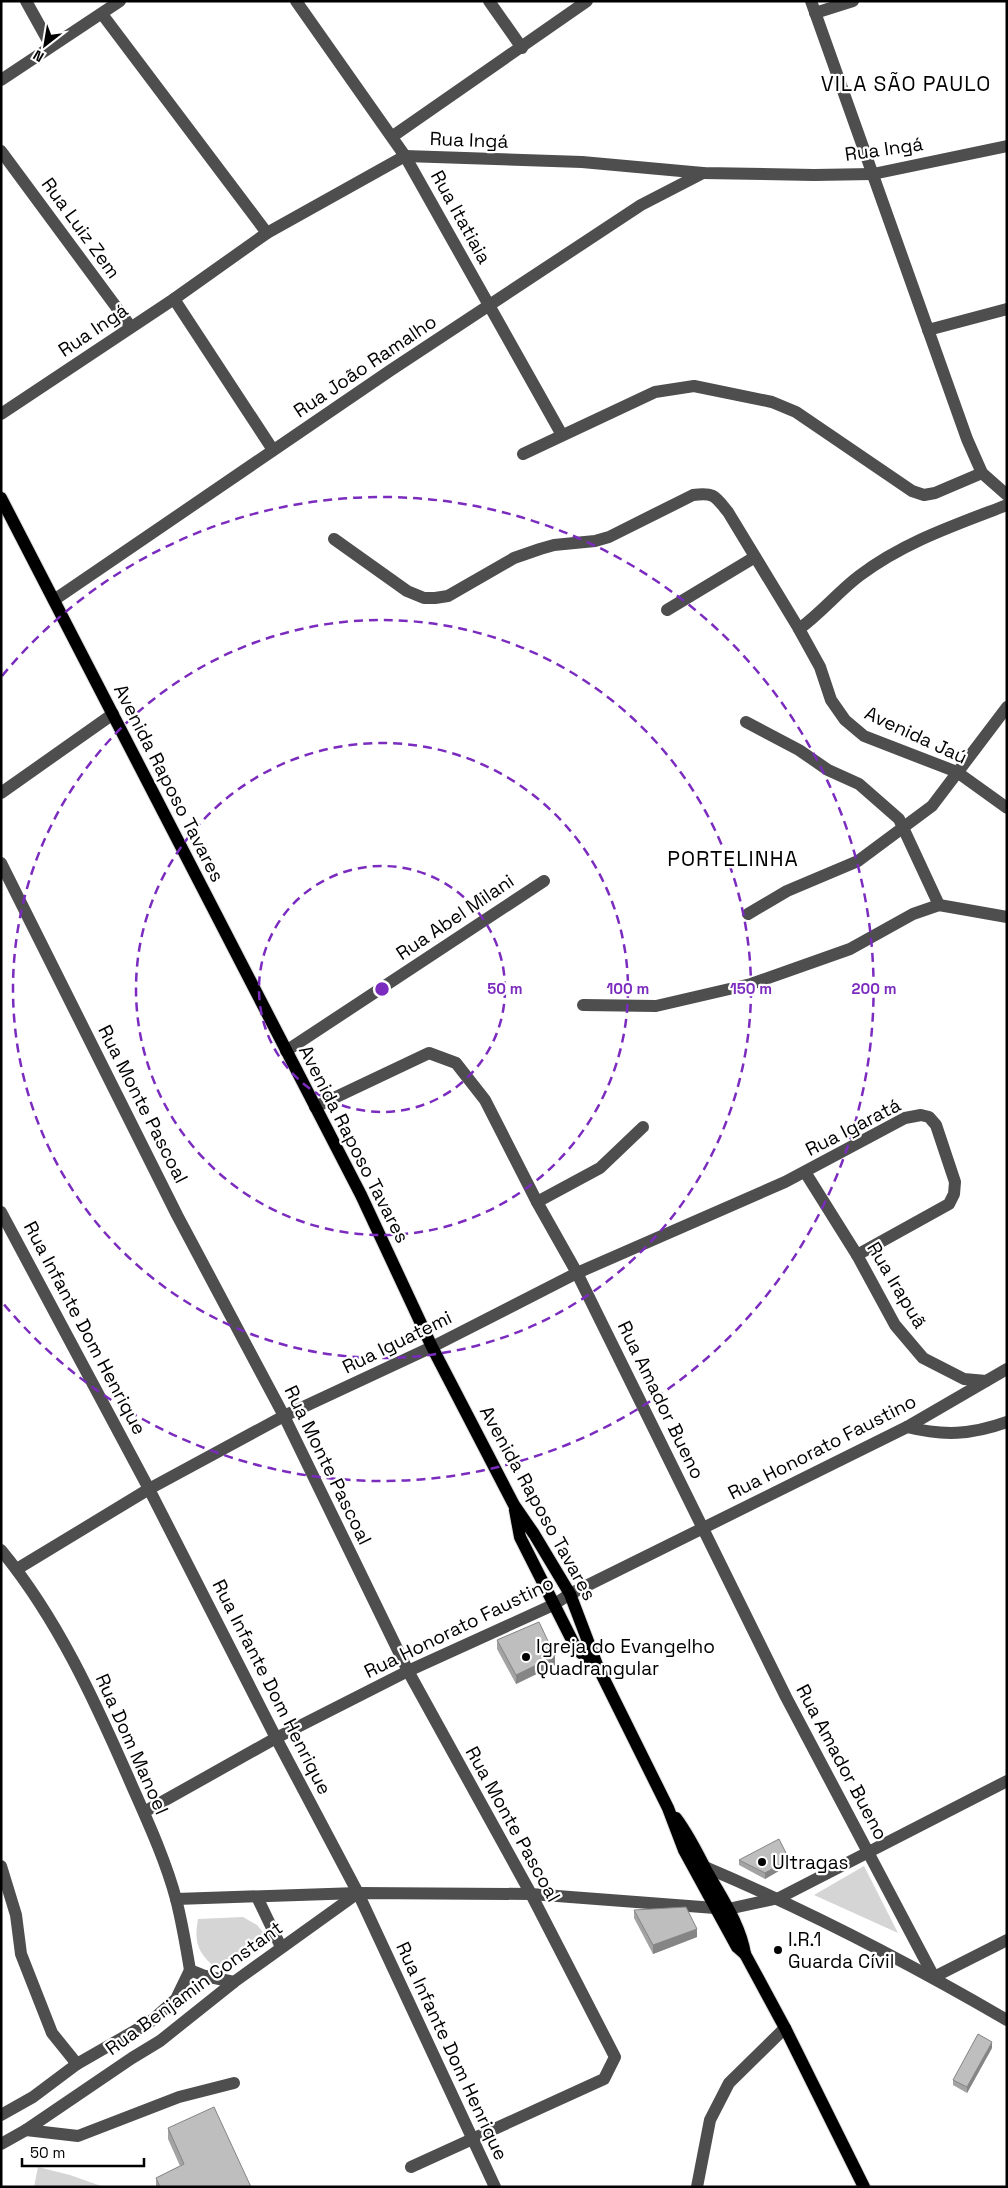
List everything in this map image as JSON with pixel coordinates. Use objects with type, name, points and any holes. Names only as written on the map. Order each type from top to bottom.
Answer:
[{"type":"main road","name":"Avenida Raposo Tavares","points":[[1,498],[361,1195],[432,1347],[514,1505],[570,1594],[597,1665],[668,1808],[684,1850],[722,1908]]},
{"type":"main road","points":[[514,1505],[520,1537],[553,1605],[577,1650],[597,1665]]},
{"type":"main road","name":"Avenida Raposo Tavares","points":[[668,1808],[690,1836],[705,1867],[737,1947],[745,1954],[785,2028],[864,2187]]},
{"type":"street","points":[[26,1],[51,46]]},
{"type":"street","points":[[1,80],[120,1]]},
{"type":"street","name":"Rua Itatiaia","points":[[296,1],[393,136],[562,435]]},
{"type":"street","points":[[490,1],[522,48]]},
{"type":"street","points":[[393,136],[587,1]]},
{"type":"street","points":[[853,1],[813,7],[967,439],[982,473],[1003,493]]},
{"type":"street","points":[[102,14],[267,233]]},
{"type":"street","name":"Rua Ingá","points":[[1,414],[174,299],[267,233],[405,156],[582,162],[704,173],[814,175],[873,174],[1007,146]]},
{"type":"street","name":"Rua Luiz Zem","points":[[1,151],[131,327]]},
{"type":"street","name":"Rua João Ramalho","points":[[54,600],[273,450],[641,205],[704,173]]},
{"type":"street","points":[[174,299],[273,450]]},
{"type":"street","points":[[928,330],[1007,309]]},
{"type":"street","points":[[523,454],[655,392],[694,386],[772,402],[796,412],[912,491],[924,495],[935,493],[982,473]]},
{"type":"street","name":"Avenida Jaú","points":[[334,539],[407,591],[424,598],[435,598],[448,596],[514,558],[554,545],[595,541],[609,537],[686,498],[707,493],[715,496],[728,512],[799,629],[820,667],[832,700],[844,720],[864,736],[957,772],[1007,808]]},
{"type":"street","points":[[799,629],[812,620],[858,576],[895,552],[934,533],[1007,505]]},
{"type":"street","points":[[666,610],[755,557]]},
{"type":"street","points":[[748,914],[787,891],[858,861],[932,806],[1007,707]]},
{"type":"street","points":[[1,793],[113,714]]},
{"type":"street","points":[[746,722],[799,750],[828,770],[859,784],[899,819],[938,905]]},
{"type":"street","name":"Rua Monte Pascoal","points":[[1,863],[177,1215],[284,1416],[408,1671],[531,1894],[615,2057],[604,2079],[473,2139]]},
{"type":"street","name":"Rua Abel Milani","points":[[286,1051],[544,881]]},
{"type":"street","points":[[583,1005],[656,1006],[751,984],[850,949],[913,914],[938,905],[1007,917]]},
{"type":"street","name":"Rua Amador Bueno","points":[[315,1107],[429,1053],[456,1063],[484,1100],[537,1202],[577,1273],[786,1697],[934,1977]]},
{"type":"street","name":"Rua Igaratá","points":[[805,1172],[904,1118],[921,1115],[929,1117],[936,1125],[955,1182],[954,1194],[949,1204],[857,1255]]},
{"type":"street","points":[[537,1202],[600,1168],[643,1127]]},
{"type":"street","name":"Rua Iguatemi","points":[[17,1569],[149,1489],[284,1416],[432,1347],[577,1273],[805,1172]]},
{"type":"street","name":"Rua Irapuã","points":[[805,1172],[857,1255],[895,1324],[923,1358],[964,1379],[986,1381]]},
{"type":"street","name":"Rua Infante Dom Henrique","points":[[1,1212],[149,1489],[276,1738],[358,1893],[495,2187]]},
{"type":"street","name":"Rua Honorato Faustino","points":[[144,1812],[276,1738],[408,1671],[553,1605],[570,1594],[702,1527],[907,1427],[1007,1369]]},
{"type":"street","points":[[907,1427],[933,1433],[958,1434],[1007,1422]]},
{"type":"street","name":"Rua Dom Manoel","points":[[1,1550],[17,1569],[64,1642],[101,1715],[144,1812],[176,1899],[190,1970]]},
{"type":"street","points":[[176,1899],[358,1893],[531,1894],[722,1908],[779,1898],[1007,1781]]},
{"type":"street","points":[[1,1866],[16,1915],[20,1954],[52,2033],[77,2064]]},
{"type":"street","points":[[705,1867],[779,1898],[934,1977],[1007,2020]]},
{"type":"street","name":"Rua Benjamin Constant","points":[[1,2144],[26,2130],[132,2058],[160,2042],[234,1982],[358,1893]]},
{"type":"street","points":[[257,1897],[281,1948]]},
{"type":"street","points":[[934,1977],[1007,1940]]},
{"type":"street","points":[[190,1970],[205,1976],[234,1982]]},
{"type":"street","name":"Rua Benjamin Constant","points":[[1,2115],[33,2096],[77,2064],[150,2022],[176,1999],[190,1970]]},
{"type":"street","points":[[697,2187],[710,2120],[729,2083],[785,2028]]},
{"type":"street","points":[[26,2130],[78,2136],[179,2097],[234,2083]]},
{"type":"street","points":[[411,2167],[473,2139]]},
{"type":"shaded area","points":[[864,1866],[898,1933],[814,1895]]},
{"type":"shaded area","points":[[243,1917],[257,1925],[268,1938],[216,1968],[205,1957],[198,1946],[196,1934],[198,1919]]},
{"type":"shaded area","points":[[38,2167],[70,2175],[104,2187],[34,2187]]},
{"type":"building","name":"Igreja do Evangelho Quadrangular","points":[[539,1622],[555,1656],[516,1675],[497,1640]]},
{"type":"building","name":"Ultragas","points":[[779,1839],[789,1859],[765,1873],[739,1860]]},
{"type":"building","points":[[686,1907],[697,1929],[653,1945],[634,1910]]},
{"type":"building","points":[[978,2034],[992,2042],[967,2087],[953,2080]]},
{"type":"building","points":[[214,2107],[251,2187],[160,2187],[156,2178],[184,2164],[168,2128]]},
{"type":"place","name":"Igreja do Evangelho Quadrangular","points":[[526,1657]]},
{"type":"place","name":"Ultragas","points":[[762,1862]]},
{"type":"place","name":"I.R.1 Guarda Cívil","points":[[778,1950]]},
{"type":"district","name":"VILA SÃO PAULO","points":[[906,83]]},
{"type":"district","name":"PORTELINHA","points":[[733,858]]}]
